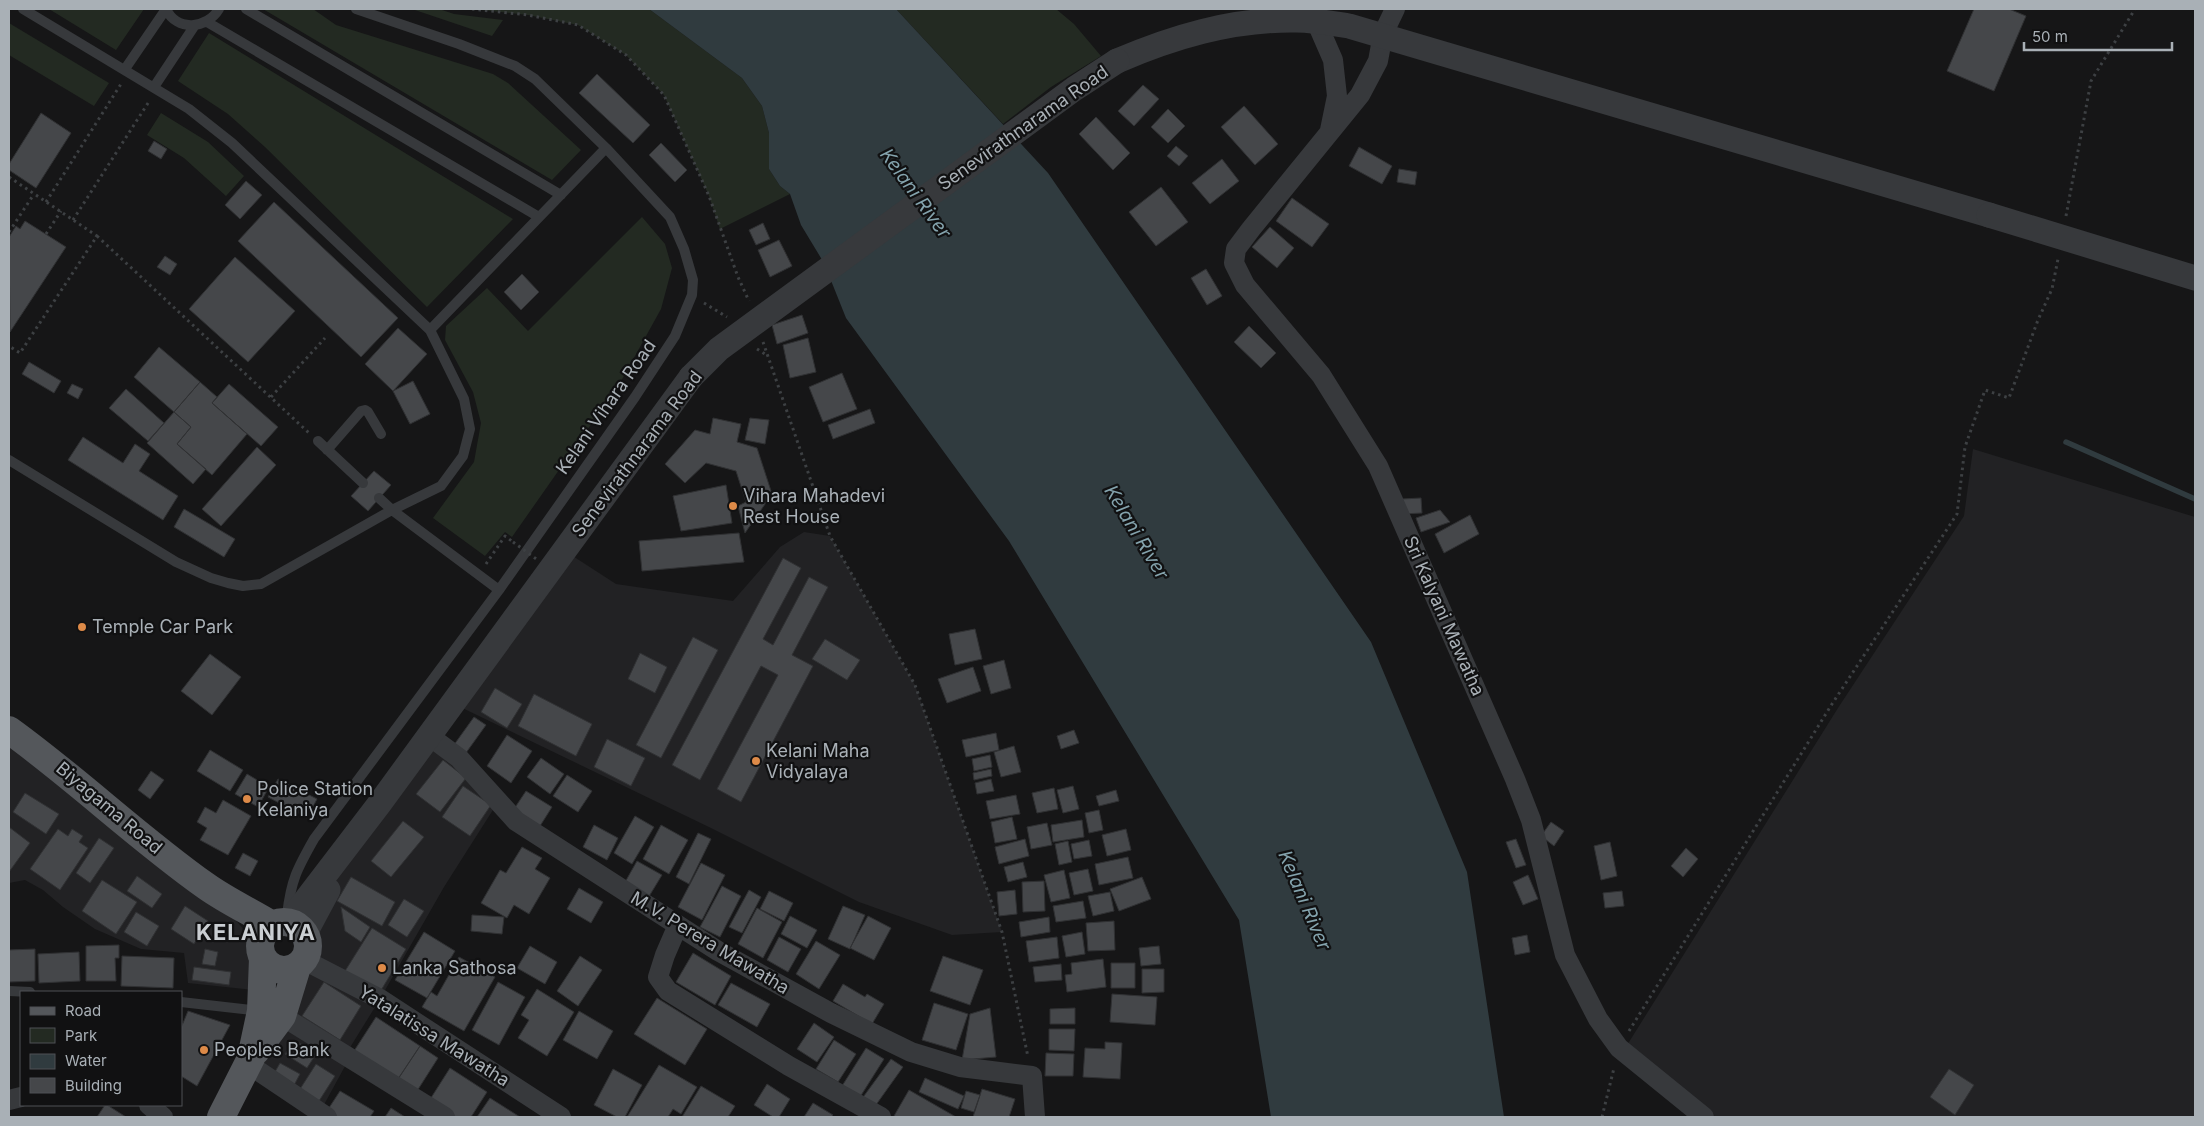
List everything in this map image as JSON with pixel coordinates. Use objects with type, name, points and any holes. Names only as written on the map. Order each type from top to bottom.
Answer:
[{"type":"main road","name":"Biyagama Road","points":[[9,730],[49,759],[135,832],[208,887],[292,938],[289,970],[279,970],[270,966],[208,887]]},
{"type":"main road","points":[[221,1117],[272,1013],[292,938],[265,931],[261,939],[262,954],[272,1013]]},
{"type":"street","name":"Sri Kalyani Mawatha","points":[[1395,9],[1382,34],[1378,61],[1360,95],[1236,248],[1234,263],[1245,285],[1321,375],[1378,466],[1528,812],[1565,955],[1598,1020],[1619,1048],[1704,1117]]},
{"type":"street","name":"Senevirathnarama Road","points":[[292,938],[355,836],[691,377],[719,349],[1074,89],[1117,62],[1184,35],[1213,28],[1268,21],[1316,21],[1349,26],[1382,34],[2195,278]]},
{"type":"street","name":"Sri Kalyani Mawatha","points":[[1316,21],[1333,60],[1337,96],[1329,132]]},
{"type":"street","name":"M.V. Perera Mawatha","points":[[428,736],[459,758],[516,821],[718,951],[831,1014],[911,1052],[960,1067],[1032,1076]]},
{"type":"street","points":[[678,925],[658,977],[668,991],[789,1066],[881,1117]]},
{"type":"street","name":"Yatalatissa Mawatha","points":[[292,938],[380,999],[561,1117]]},
{"type":"street","points":[[272,1013],[445,1117]]},
{"type":"street","points":[[249,1061],[328,1117]]},
{"type":"street","points":[[1032,1076],[1035,1117]]},
{"type":"street","points":[[150,1106],[163,1117]]},
{"type":"lane","points":[[9,460],[176,562],[211,578],[243,586],[261,584],[392,510],[441,486],[463,456],[470,429],[464,399],[430,330],[232,143],[189,109],[127,70],[22,9]]},
{"type":"lane","points":[[127,70],[166,9],[174,19],[194,26],[207,22],[219,9]]},
{"type":"lane","points":[[246,9],[561,195]]},
{"type":"lane","name":"Kelani Vihara Road","points":[[292,938],[290,888],[296,870],[314,839],[499,590],[655,367],[675,336],[692,295],[693,280],[691,272],[684,249],[670,217],[606,148],[535,79],[515,66],[460,44],[356,9]]},
{"type":"lane","points":[[207,22],[539,217]]},
{"type":"lane","points":[[156,88],[194,26]]},
{"type":"lane","points":[[430,330],[606,148]]},
{"type":"lane","points":[[328,450],[361,411],[365,410],[368,412],[381,434]]},
{"type":"lane","points":[[318,441],[363,483]]},
{"type":"lane","points":[[379,498],[392,510],[499,590]]},
{"type":"lane","points":[[182,1002],[272,1013]]},
{"type":"path","points":[[472,9],[528,15],[578,24],[626,55],[664,94],[709,196],[738,277],[751,306]]},
{"type":"path","points":[[2064,222],[2091,81],[2135,9]]},
{"type":"path","points":[[46,202],[127,70]]},
{"type":"path","points":[[74,220],[156,88]]},
{"type":"path","points":[[9,177],[97,236],[318,441]]},
{"type":"path","points":[[9,232],[34,194]]},
{"type":"path","points":[[46,234],[60,211]]},
{"type":"path","points":[[9,346],[20,353],[97,236]]},
{"type":"path","points":[[1602,1117],[1619,1048],[1832,704],[1957,514],[1965,447],[1985,390],[2009,398],[2052,288],[2059,251]]},
{"type":"path","points":[[692,295],[729,318]]},
{"type":"path","points":[[271,397],[326,338]]},
{"type":"path","points":[[762,339],[830,536],[918,694],[1004,938],[1032,1076]]},
{"type":"path","points":[[491,556],[505,536],[539,561]]},
{"type":"shaded area","points":[[1973,449],[2195,517],[2195,1117],[1716,1117],[1624,1050],[1838,708],[1964,516]]},
{"type":"shaded area","name":"Kelani Maha Vidyalaya","points":[[804,532],[830,536],[915,685],[1002,932],[952,935],[859,902],[452,703],[565,551],[616,584],[733,601],[780,547]]},
{"type":"shaded area","points":[[9,730],[208,887],[260,949],[263,991],[188,983],[184,953],[141,949],[95,929],[63,907],[43,890],[25,880],[9,883]]},
{"type":"shaded area","points":[[428,735],[498,802],[444,887],[346,1054],[350,1057],[320,1112],[251,1058],[307,954],[309,943],[355,836]]},
{"type":"green space","points":[[49,9],[144,9],[116,50]]},
{"type":"green space","points":[[263,9],[313,9],[336,25],[493,74],[508,83],[581,150],[552,180]]},
{"type":"green space","points":[[412,9],[439,9],[454,14],[503,20],[492,36]]},
{"type":"green space","points":[[472,9],[649,9],[742,78],[762,106],[769,133],[769,169],[780,186],[790,194],[720,229],[709,196],[664,95],[626,55],[578,25],[528,15]]},
{"type":"green space","points":[[896,9],[1056,9],[1074,24],[1101,56],[1051,87],[1003,124]]},
{"type":"green space","points":[[9,23],[109,83],[94,106],[9,55]]},
{"type":"green space","points":[[209,33],[513,219],[427,307],[265,147],[228,114],[178,81]]},
{"type":"green space","points":[[161,113],[208,142],[244,176],[226,196],[184,158],[147,135]]},
{"type":"green space","points":[[642,217],[665,244],[672,268],[661,309],[620,383],[512,537],[505,532],[485,556],[433,518],[474,462],[481,423],[473,392],[445,340],[446,326],[487,288],[528,331]]},
{"type":"water","name":"Kelani River","points":[[649,9],[896,9],[1048,173],[1371,642],[1467,872],[1504,1117],[1271,1117],[1239,920],[1009,541],[846,318],[824,263],[801,225],[790,194],[780,186],[769,169],[769,133],[762,106],[742,78]]},
{"type":"building","points":[[1974,9],[2009,9],[2026,16],[1994,91],[1947,71]]},
{"type":"building","points":[[597,74],[650,125],[633,143],[579,93]]},
{"type":"building","points":[[1143,85],[1159,99],[1134,126],[1118,111]]},
{"type":"building","points":[[1244,106],[1278,144],[1255,165],[1221,127]]},
{"type":"building","points":[[1168,109],[1185,126],[1168,143],[1151,127]]},
{"type":"building","points":[[41,113],[71,133],[36,188],[9,170],[9,164]]},
{"type":"building","points":[[1096,117],[1130,153],[1113,170],[1079,134]]},
{"type":"building","points":[[154,141],[167,149],[161,159],[148,151]]},
{"type":"building","points":[[661,143],[687,170],[675,182],[649,155]]},
{"type":"building","points":[[1176,146],[1188,156],[1179,166],[1167,156]]},
{"type":"building","points":[[1359,147],[1392,166],[1382,184],[1349,166]]},
{"type":"building","points":[[1222,159],[1239,181],[1210,204],[1192,183]]},
{"type":"building","points":[[1399,169],[1417,172],[1415,185],[1397,182]]},
{"type":"building","points":[[246,181],[262,195],[240,219],[225,205]]},
{"type":"building","points":[[1161,187],[1188,222],[1156,246],[1129,212]]},
{"type":"building","points":[[1292,198],[1329,224],[1312,247],[1276,221]]},
{"type":"building","points":[[274,202],[398,318],[361,357],[238,241]]},
{"type":"building","points":[[25,221],[66,247],[10,332],[9,237],[16,226],[20,229]]},
{"type":"building","points":[[763,223],[770,239],[756,245],[749,230]]},
{"type":"building","points":[[1270,227],[1294,248],[1277,268],[1252,247]]},
{"type":"building","points":[[779,240],[792,266],[770,277],[758,250]]},
{"type":"building","points":[[165,256],[177,264],[170,275],[157,267]]},
{"type":"building","points":[[235,257],[295,311],[248,362],[189,309]]},
{"type":"building","points":[[1206,269],[1222,296],[1207,305],[1191,278]]},
{"type":"building","points":[[522,274],[539,292],[521,310],[504,292]]},
{"type":"building","points":[[802,315],[808,333],[777,344],[772,325]]},
{"type":"building","points":[[1249,326],[1276,353],[1261,368],[1234,342]]},
{"type":"building","points":[[398,328],[427,354],[393,391],[365,364]]},
{"type":"building","points":[[808,338],[816,372],[790,378],[783,345]]},
{"type":"building","points":[[159,347],[200,382],[174,412],[134,377]]},
{"type":"building","points":[[29,362],[61,381],[54,393],[22,374]]},
{"type":"building","points":[[842,373],[857,409],[823,422],[809,387]]},
{"type":"building","points":[[413,381],[430,414],[410,424],[393,391]]},
{"type":"building","points":[[200,382],[217,397],[212,403],[247,434],[212,475],[177,444],[191,427],[174,412]]},
{"type":"building","points":[[72,384],[83,389],[78,399],[67,393]]},
{"type":"building","points":[[229,384],[278,427],[261,446],[212,403]]},
{"type":"building","points":[[126,389],[164,423],[148,441],[109,408]]},
{"type":"building","points":[[870,409],[875,423],[833,439],[828,425]]},
{"type":"building","points":[[174,412],[191,427],[177,444],[206,469],[193,484],[147,443]]},
{"type":"building","points":[[713,418],[741,424],[737,442],[757,448],[772,494],[745,533],[738,506],[746,502],[736,471],[706,463],[685,483],[665,464],[695,430],[710,434]]},
{"type":"building","points":[[750,418],[769,420],[765,444],[745,440]]},
{"type":"building","points":[[83,437],[123,463],[135,444],[150,454],[139,471],[178,496],[163,520],[68,460]]},
{"type":"building","points":[[257,447],[276,465],[221,526],[202,509]]},
{"type":"building","points":[[374,471],[391,485],[368,511],[351,496]]},
{"type":"building","points":[[726,485],[732,523],[681,531],[673,496]]},
{"type":"building","points":[[1421,498],[1422,513],[1402,514],[1402,499]]},
{"type":"building","points":[[184,509],[235,539],[224,557],[174,527]]},
{"type":"building","points":[[1440,510],[1450,522],[1421,532],[1416,518]]},
{"type":"building","points":[[1470,515],[1479,534],[1444,553],[1435,534]]},
{"type":"building","points":[[739,533],[744,562],[642,571],[639,541]]},
{"type":"building","points":[[783,558],[801,568],[763,639],[773,645],[809,577],[828,587],[792,655],[813,666],[741,802],[717,789],[778,675],[761,666],[700,780],[672,765]]},
{"type":"building","points":[[975,629],[982,659],[955,665],[949,634]]},
{"type":"building","points":[[693,637],[718,650],[661,758],[636,745]]},
{"type":"building","points":[[825,639],[860,660],[847,680],[812,659]]},
{"type":"building","points":[[640,653],[667,667],[655,693],[628,679]]},
{"type":"building","points":[[210,654],[241,677],[212,715],[181,691]]},
{"type":"building","points":[[1004,660],[1011,688],[991,694],[983,666]]},
{"type":"building","points":[[973,667],[981,691],[947,703],[938,679]]},
{"type":"building","points":[[495,688],[522,704],[507,728],[481,712]]},
{"type":"building","points":[[534,694],[592,724],[576,756],[518,726]]},
{"type":"building","points":[[474,717],[486,725],[463,757],[451,749]]},
{"type":"building","points":[[1074,730],[1079,743],[1061,749],[1057,736]]},
{"type":"building","points":[[996,733],[999,750],[966,757],[962,740]]},
{"type":"building","points":[[507,735],[532,751],[511,783],[487,766]]},
{"type":"building","points":[[607,739],[645,758],[631,786],[594,767]]},
{"type":"building","points":[[1014,746],[1021,772],[1001,777],[994,752]]},
{"type":"building","points":[[210,750],[243,770],[230,791],[197,771]]},
{"type":"building","points":[[990,755],[992,767],[974,771],[972,759]]},
{"type":"building","points":[[541,758],[564,774],[550,794],[527,777]]},
{"type":"building","points":[[443,760],[466,778],[440,812],[416,794]]},
{"type":"building","points":[[991,769],[992,776],[974,780],[973,773]]},
{"type":"building","points":[[151,771],[164,780],[150,799],[138,790]]},
{"type":"building","points":[[247,774],[269,787],[258,807],[235,794]]},
{"type":"building","points":[[567,775],[592,791],[578,812],[553,796]]},
{"type":"building","points":[[278,779],[317,799],[307,818],[268,797]]},
{"type":"building","points":[[991,779],[994,791],[977,794],[975,783]]},
{"type":"building","points":[[463,786],[491,805],[470,836],[442,817]]},
{"type":"building","points":[[1073,786],[1079,809],[1063,813],[1057,790]]},
{"type":"building","points":[[1054,788],[1058,809],[1037,813],[1032,793]]},
{"type":"building","points":[[1116,790],[1119,801],[1099,806],[1096,796]]},
{"type":"building","points":[[526,791],[552,807],[540,826],[514,809]]},
{"type":"building","points":[[25,793],[59,814],[46,834],[13,812]]},
{"type":"building","points":[[1016,795],[1020,814],[990,819],[986,801]]},
{"type":"building","points":[[223,800],[251,816],[228,855],[200,840],[207,828],[197,822],[205,807],[216,813]]},
{"type":"building","points":[[1099,810],[1103,830],[1089,833],[1085,813]]},
{"type":"building","points":[[635,816],[654,827],[632,864],[614,853]]},
{"type":"building","points":[[1012,817],[1017,839],[995,843],[991,822]]},
{"type":"building","points":[[1082,820],[1084,837],[1053,842],[1051,825]]},
{"type":"building","points":[[403,821],[424,837],[391,877],[371,861]]},
{"type":"building","points":[[1551,822],[1564,831],[1554,846],[1541,836]]},
{"type":"building","points":[[1047,823],[1052,845],[1031,849],[1027,827]]},
{"type":"building","points":[[594,825],[618,838],[607,860],[583,847]]},
{"type":"building","points":[[661,825],[688,840],[669,874],[643,859]]},
{"type":"building","points":[[9,827],[30,843],[9,872]]},
{"type":"building","points":[[58,829],[68,836],[72,829],[83,836],[79,842],[88,848],[60,890],[30,869]]},
{"type":"building","points":[[1126,829],[1131,850],[1107,856],[1102,835]]},
{"type":"building","points":[[698,833],[711,839],[689,884],[676,877]]},
{"type":"building","points":[[99,838],[114,848],[90,883],[76,873]]},
{"type":"building","points":[[1025,839],[1029,856],[999,864],[995,847]]},
{"type":"building","points":[[1516,839],[1526,865],[1516,868],[1506,842]]},
{"type":"building","points":[[1089,840],[1092,856],[1074,859],[1071,844]]},
{"type":"building","points":[[1068,841],[1072,862],[1059,865],[1055,844]]},
{"type":"building","points":[[1610,842],[1617,876],[1601,880],[1594,846]]},
{"type":"building","points":[[522,847],[542,858],[535,869],[550,878],[529,914],[514,905],[507,918],[481,903],[500,870],[506,873]]},
{"type":"building","points":[[1686,848],[1698,859],[1683,877],[1671,866]]},
{"type":"building","points":[[243,853],[258,861],[250,876],[235,868]]},
{"type":"building","points":[[1128,857],[1133,878],[1099,885],[1095,864]]},
{"type":"building","points":[[637,861],[662,875],[648,898],[624,884]]},
{"type":"building","points":[[1023,862],[1027,877],[1008,882],[1004,867]]},
{"type":"building","points":[[701,863],[725,875],[702,920],[678,907]]},
{"type":"building","points":[[1088,869],[1093,891],[1074,895],[1069,873]]},
{"type":"building","points":[[1064,870],[1070,898],[1051,902],[1044,875]]},
{"type":"building","points":[[1528,875],[1538,899],[1523,905],[1513,882]]},
{"type":"building","points":[[137,876],[162,894],[152,908],[127,891]]},
{"type":"building","points":[[351,877],[395,902],[382,926],[337,901]]},
{"type":"building","points":[[1142,877],[1151,899],[1119,911],[1110,889]]},
{"type":"building","points":[[102,880],[137,902],[116,934],[82,911]]},
{"type":"building","points":[[1044,881],[1045,911],[1023,912],[1022,882]]},
{"type":"building","points":[[722,886],[741,896],[720,937],[700,927]]},
{"type":"building","points":[[579,888],[603,902],[591,923],[567,909]]},
{"type":"building","points":[[749,890],[761,897],[742,933],[729,927]]},
{"type":"building","points":[[1015,890],[1017,914],[999,916],[997,892]]},
{"type":"building","points":[[769,891],[793,903],[784,921],[760,909]]},
{"type":"building","points":[[1622,891],[1624,906],[1605,908],[1603,893]]},
{"type":"building","points":[[1110,892],[1114,911],[1093,916],[1088,896]]},
{"type":"building","points":[[404,899],[424,911],[407,937],[388,925]]},
{"type":"building","points":[[1083,901],[1086,918],[1056,922],[1053,906]]},
{"type":"building","points":[[185,906],[208,921],[194,944],[171,929]]},
{"type":"building","points":[[843,906],[865,915],[850,949],[828,939]]},
{"type":"building","points":[[341,907],[370,927],[361,942],[345,931]]},
{"type":"building","points":[[757,908],[782,922],[763,958],[738,944]]},
{"type":"building","points":[[136,912],[159,926],[147,946],[124,932]]},
{"type":"building","points":[[472,915],[504,917],[502,934],[471,931]]},
{"type":"building","points":[[790,916],[817,930],[807,948],[781,934]]},
{"type":"building","points":[[868,916],[891,928],[874,960],[850,948]]},
{"type":"building","points":[[1049,917],[1050,932],[1021,937],[1019,922]]},
{"type":"building","points":[[1114,921],[1115,950],[1088,951],[1086,923]]},
{"type":"building","points":[[372,928],[406,949],[380,992],[345,971]]},
{"type":"building","points":[[424,932],[455,951],[427,998],[395,980]]},
{"type":"building","points":[[1082,932],[1085,954],[1066,957],[1062,936]]},
{"type":"building","points":[[1527,935],[1530,952],[1515,955],[1512,938]]},
{"type":"building","points":[[779,937],[801,949],[788,972],[767,960]]},
{"type":"building","points":[[1057,937],[1059,958],[1029,962],[1026,941]]},
{"type":"building","points":[[816,941],[840,955],[819,989],[796,974]]},
{"type":"building","points":[[119,945],[119,958],[115,958],[116,981],[86,981],[86,946]]},
{"type":"building","points":[[530,946],[557,962],[545,984],[517,968]]},
{"type":"building","points":[[1159,946],[1161,964],[1141,966],[1139,948]]},
{"type":"building","points":[[35,949],[35,981],[9,982],[9,950]]},
{"type":"building","points":[[205,949],[218,952],[215,966],[202,964]]},
{"type":"building","points":[[79,952],[80,981],[39,983],[38,954]]},
{"type":"building","points":[[693,953],[731,976],[715,1005],[676,982]]},
{"type":"building","points":[[122,956],[174,958],[173,988],[121,986]]},
{"type":"building","points":[[580,956],[602,970],[578,1006],[557,991]]},
{"type":"building","points":[[943,956],[983,970],[970,1005],[930,991]]},
{"type":"building","points":[[459,957],[495,977],[464,1031],[422,1007],[431,992],[437,996]]},
{"type":"building","points":[[1103,959],[1106,987],[1067,992],[1065,975],[1072,974],[1071,963]]},
{"type":"building","points":[[1111,963],[1135,963],[1135,988],[1111,988]]},
{"type":"building","points":[[1061,964],[1062,980],[1035,982],[1033,967]]},
{"type":"building","points":[[194,967],[231,972],[229,985],[192,980]]},
{"type":"building","points":[[1142,969],[1164,969],[1164,992],[1142,993]]},
{"type":"building","points":[[324,982],[361,1006],[340,1040],[302,1016]]},
{"type":"building","points":[[498,982],[525,997],[499,1045],[472,1030]]},
{"type":"building","points":[[731,983],[770,1004],[757,1027],[718,1005]]},
{"type":"building","points":[[843,984],[865,997],[867,994],[884,1004],[872,1024],[833,1001]]},
{"type":"building","points":[[537,989],[574,1012],[547,1056],[518,1038],[529,1020],[521,1015]]},
{"type":"building","points":[[1112,994],[1157,997],[1155,1025],[1110,1022]]},
{"type":"building","points":[[657,998],[707,1029],[685,1065],[634,1034]]},
{"type":"building","points":[[934,1003],[968,1014],[956,1050],[922,1040]]},
{"type":"building","points":[[990,1008],[996,1057],[962,1060],[970,1014]]},
{"type":"building","points":[[1075,1008],[1075,1024],[1050,1024],[1050,1009]]},
{"type":"building","points":[[188,1011],[230,1025],[197,1086],[182,1077],[182,1026]]},
{"type":"building","points":[[579,1011],[613,1031],[597,1059],[563,1040]]},
{"type":"building","points":[[376,1017],[420,1046],[398,1079],[354,1051]]},
{"type":"building","points":[[814,1023],[834,1037],[817,1062],[797,1049]]},
{"type":"building","points":[[1049,1029],[1075,1029],[1074,1051],[1049,1050]]},
{"type":"building","points":[[295,1040],[316,1054],[307,1068],[285,1054]]},
{"type":"building","points":[[834,1040],[856,1054],[838,1082],[816,1069]]},
{"type":"building","points":[[1105,1042],[1122,1043],[1120,1079],[1083,1077],[1085,1048],[1105,1049]]},
{"type":"building","points":[[420,1046],[438,1058],[417,1091],[398,1079]]},
{"type":"building","points":[[866,1048],[884,1059],[860,1097],[842,1086]]},
{"type":"building","points":[[1046,1053],[1074,1054],[1073,1076],[1045,1076]]},
{"type":"building","points":[[891,1059],[903,1067],[873,1109],[861,1100]]},
{"type":"building","points":[[280,1063],[300,1074],[292,1089],[272,1077]]},
{"type":"building","points":[[316,1064],[335,1076],[319,1101],[300,1089]]},
{"type":"building","points":[[659,1065],[697,1087],[681,1114],[673,1109],[668,1117],[627,1117]]},
{"type":"building","points":[[450,1068],[487,1092],[471,1117],[454,1117],[429,1101]]},
{"type":"building","points":[[613,1069],[642,1085],[625,1117],[617,1117],[594,1105]]},
{"type":"building","points":[[1949,1069],[1974,1085],[1955,1115],[1930,1097]]},
{"type":"building","points":[[925,1078],[964,1096],[958,1109],[919,1092]]},
{"type":"building","points":[[767,1084],[790,1099],[779,1117],[773,1117],[754,1105]]},
{"type":"building","points":[[701,1086],[735,1106],[728,1117],[682,1117]]},
{"type":"building","points":[[982,1089],[1015,1099],[1009,1117],[973,1117]]},
{"type":"building","points":[[909,1090],[956,1117],[894,1116]]},
{"type":"building","points":[[340,1091],[374,1111],[370,1117],[331,1117],[325,1114]]},
{"type":"building","points":[[966,1091],[980,1095],[974,1112],[961,1108]]},
{"type":"building","points":[[490,1098],[520,1117],[477,1117]]},
{"type":"building","points":[[813,1103],[833,1115],[831,1117],[804,1117]]},
{"type":"building","points":[[104,1106],[109,1106],[126,1117],[97,1117]]},
{"type":"building","points":[[391,1108],[405,1117],[385,1117]]},
{"type":"waterway","points":[[2066,442],[2195,499]]},
{"type":"place","name":"Vihara Mahadevi Rest House","points":[[733,506]]},
{"type":"place","name":"Temple Car Park","points":[[82,627]]},
{"type":"place","name":"Kelani Maha Vidyalaya","points":[[756,761]]},
{"type":"place","name":"Police Station Kelaniya","points":[[247,799]]},
{"type":"place","name":"Lanka Sathosa","points":[[382,968]]},
{"type":"place","name":"Peoples Bank","points":[[204,1050]]},
{"type":"district","name":"KELANIYA","points":[[256,932]]}]
